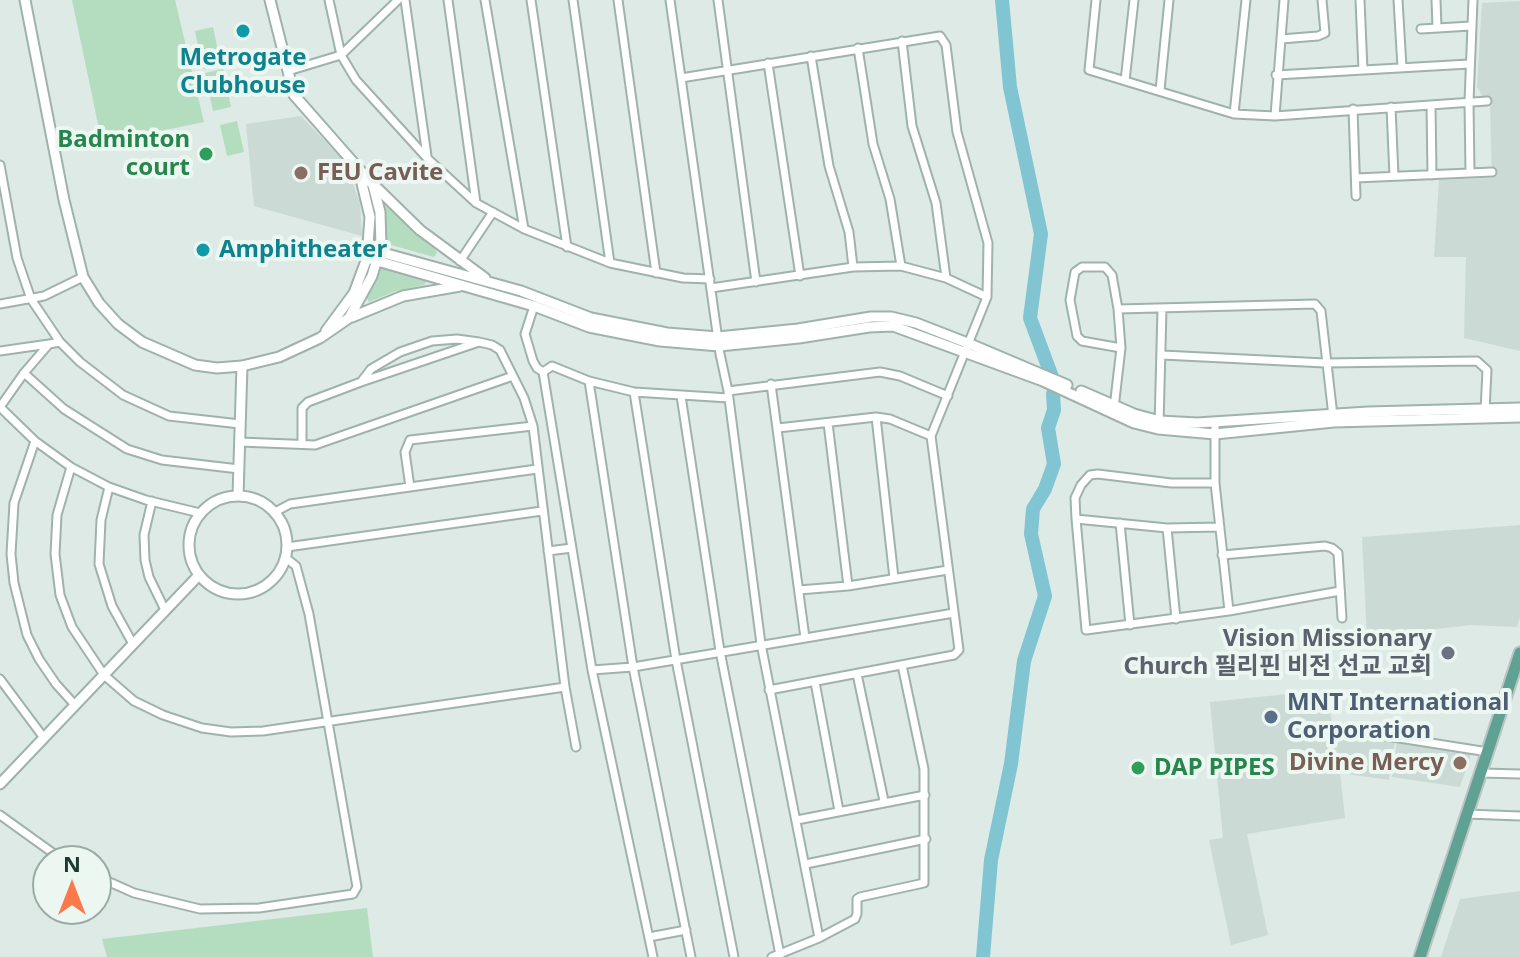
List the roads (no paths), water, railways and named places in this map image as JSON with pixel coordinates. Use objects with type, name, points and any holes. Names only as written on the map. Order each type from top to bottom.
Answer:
[{"type":"main road","points":[[1420,957],[1520,653]]},
{"type":"street","points":[[25,0],[64,200],[83,277],[108,314],[142,342],[195,365],[242,366],[279,357],[320,338],[349,318],[403,296],[464,285]]},
{"type":"street","points":[[270,0],[294,95],[373,185],[420,230],[492,282]]},
{"type":"street","points":[[329,0],[341,55],[356,80],[427,158],[476,203],[524,229],[610,263],[710,283],[756,282],[853,267],[901,266],[946,278],[987,297]]},
{"type":"street","points":[[288,71],[341,55],[398,0]]},
{"type":"street","points":[[405,0],[427,158]]},
{"type":"street","points":[[448,0],[476,203]]},
{"type":"street","points":[[485,0],[524,229]]},
{"type":"street","points":[[531,0],[567,247]]},
{"type":"street","points":[[573,0],[610,263]]},
{"type":"street","points":[[618,0],[656,273]]},
{"type":"street","points":[[670,0],[761,644],[819,938]]},
{"type":"street","points":[[718,0],[756,282]]},
{"type":"street","points":[[1096,0],[1089,70],[1234,114],[1275,116],[1487,101]]},
{"type":"street","points":[[1125,81],[1134,0]]},
{"type":"street","points":[[1160,90],[1169,0]]},
{"type":"street","points":[[1234,114],[1246,0]]},
{"type":"street","points":[[1275,116],[1284,0]]},
{"type":"street","points":[[1281,39],[1325,33],[1322,0]]},
{"type":"street","points":[[1360,0],[1363,70]]},
{"type":"street","points":[[1398,0],[1402,67]]},
{"type":"street","points":[[1436,0],[1437,28]]},
{"type":"street","points":[[1470,173],[1469,64],[1473,0]]},
{"type":"street","points":[[1421,29],[1471,26]]},
{"type":"street","points":[[681,78],[937,35],[946,45],[957,132],[988,243],[987,297],[931,436],[959,650],[954,655],[769,690]]},
{"type":"street","points":[[902,41],[912,126],[936,203],[946,278]]},
{"type":"street","points":[[858,48],[873,144],[890,199],[901,266]]},
{"type":"street","points":[[811,56],[829,166],[849,232],[853,267]]},
{"type":"street","points":[[768,63],[800,276]]},
{"type":"street","points":[[1276,75],[1469,64]]},
{"type":"street","points":[[1431,105],[1432,175]]},
{"type":"street","points":[[1391,107],[1394,176]]},
{"type":"street","points":[[1353,109],[1356,196]]},
{"type":"street","points":[[0,165],[17,258],[31,299],[60,342],[80,362],[123,395],[169,416],[240,424]]},
{"type":"street","points":[[320,338],[354,293],[373,255],[370,217],[358,168]]},
{"type":"street","points":[[1356,178],[1492,172]]},
{"type":"street","points":[[349,318],[361,300],[373,255],[380,212],[373,185]]},
{"type":"street","points":[[460,261],[493,212]]},
{"type":"street","points":[[373,255],[492,282],[591,318],[719,342]]},
{"type":"street","points":[[373,255],[534,306],[589,327],[624,335],[719,342],[799,338],[882,326],[905,329],[968,348],[1045,378],[1114,410],[1159,425],[1215,428],[1520,408]]},
{"type":"street","points":[[1114,410],[1121,348],[1112,275],[1105,267],[1082,267],[1075,272],[1070,300],[1077,336],[1082,341],[1121,348]]},
{"type":"street","points":[[0,304],[44,296],[83,277]]},
{"type":"street","points":[[1118,309],[1315,304],[1321,311],[1333,418]]},
{"type":"street","points":[[534,306],[525,334],[533,361],[543,372],[592,670],[653,957]]},
{"type":"street","points":[[1159,425],[1162,308]]},
{"type":"street","points":[[361,382],[371,369],[400,352],[432,341],[457,339],[492,345],[500,350],[533,426],[565,687],[576,747]]},
{"type":"street","points":[[0,351],[60,342]]},
{"type":"street","points":[[302,444],[302,408],[308,402],[479,342]]},
{"type":"street","points":[[49,344],[0,407],[35,441],[71,467],[109,487],[200,513]]},
{"type":"street","points":[[1162,355],[1325,363],[1477,361],[1487,370],[1484,412]]},
{"type":"street","points":[[238,496],[242,366]]},
{"type":"street","points":[[543,372],[552,366],[589,381],[634,392],[681,396],[728,395],[771,384],[880,372],[900,376],[948,396]]},
{"type":"street","points":[[24,373],[64,409],[127,449],[162,460],[239,469]]},
{"type":"street","points":[[240,442],[315,445],[513,376]]},
{"type":"street","points":[[589,381],[633,667],[691,957]]},
{"type":"street","points":[[771,384],[805,638]]},
{"type":"street","points":[[634,392],[676,660],[734,957]]},
{"type":"street","points":[[681,396],[720,651],[776,956],[790,954],[857,917],[856,903],[860,897],[924,883],[924,769],[902,665]]},
{"type":"street","points":[[1484,412],[1520,417]]},
{"type":"street","points":[[778,428],[876,417],[890,419],[931,436]]},
{"type":"street","points":[[876,417],[894,578]]},
{"type":"street","points":[[828,423],[848,586]]},
{"type":"street","points":[[410,487],[405,452],[410,440],[533,426]]},
{"type":"street","points":[[1215,428],[1215,483],[1229,611]]},
{"type":"street","points":[[35,441],[14,503],[11,554],[14,583],[33,647],[56,684],[75,705]]},
{"type":"street","points":[[71,467],[57,515],[55,554],[60,595],[72,627],[104,675],[134,701],[163,715],[202,728],[231,732],[263,731],[565,687]]},
{"type":"street","points":[[275,512],[290,504],[537,469]]},
{"type":"street","points":[[1215,483],[1171,483],[1098,474],[1090,475],[1081,485],[1075,498],[1086,630],[1229,611],[1340,591]]},
{"type":"street","points":[[109,487],[101,520],[99,564],[112,606],[133,644]]},
{"type":"street","points":[[238,496],[258,500],[275,512],[286,534],[286,558],[268,584],[240,594],[224,592],[210,586],[199,575],[192,563],[189,537],[200,513],[217,500],[238,496]]},
{"type":"street","points":[[152,501],[144,535],[145,560],[149,577],[165,610]]},
{"type":"street","points":[[287,547],[542,511]]},
{"type":"street","points":[[1076,519],[1167,528],[1220,527]]},
{"type":"street","points":[[1120,523],[1130,625]]},
{"type":"street","points":[[1167,528],[1176,619]]},
{"type":"street","points":[[1222,555],[1325,546],[1332,548],[1338,553],[1342,618]]},
{"type":"street","points":[[548,551],[572,548]]},
{"type":"street","points":[[112,883],[134,893],[200,909],[259,908],[353,894],[357,887],[303,590],[296,566],[286,558]]},
{"type":"street","points":[[799,590],[848,586],[948,570]]},
{"type":"street","points":[[0,784],[199,575]]},
{"type":"street","points":[[592,670],[633,667],[954,613]]},
{"type":"street","points":[[857,674],[884,801]]},
{"type":"street","points":[[0,679],[44,738]]},
{"type":"street","points":[[815,682],[839,811]]},
{"type":"street","points":[[1336,728],[1488,752]]},
{"type":"street","points":[[1481,773],[1520,774]]},
{"type":"street","points":[[797,820],[925,795]]},
{"type":"street","points":[[1467,814],[1520,816]]},
{"type":"street","points":[[0,815],[42,845]]},
{"type":"street","points":[[806,864],[926,839]]},
{"type":"street","points":[[649,937],[686,930]]},
{"type":"waterway","points":[[1002,0],[1010,87],[1041,234],[1030,318],[1052,377]]},
{"type":"waterway","points":[[983,957],[991,860],[1011,764],[1024,661],[1045,596],[1031,534],[1033,509],[1045,489],[1054,464],[1048,428],[1054,410],[1053,394]]},
{"type":"place","name":"Metrogate Clubhouse","points":[[243,31]]},
{"type":"place","name":"Badminton court","points":[[206,154]]},
{"type":"place","name":"FEU Cavite","points":[[301,173]]},
{"type":"place","name":"Amphitheater","points":[[203,250]]},
{"type":"place","name":"Vision Missionary Church 필리핀 비전 선교 교회","points":[[1448,653]]},
{"type":"place","name":"MNT International Corporation","points":[[1271,717]]},
{"type":"place","name":"Divine Mercy","points":[[1460,763]]},
{"type":"place","name":"DAP PIPES","points":[[1138,768]]}]
